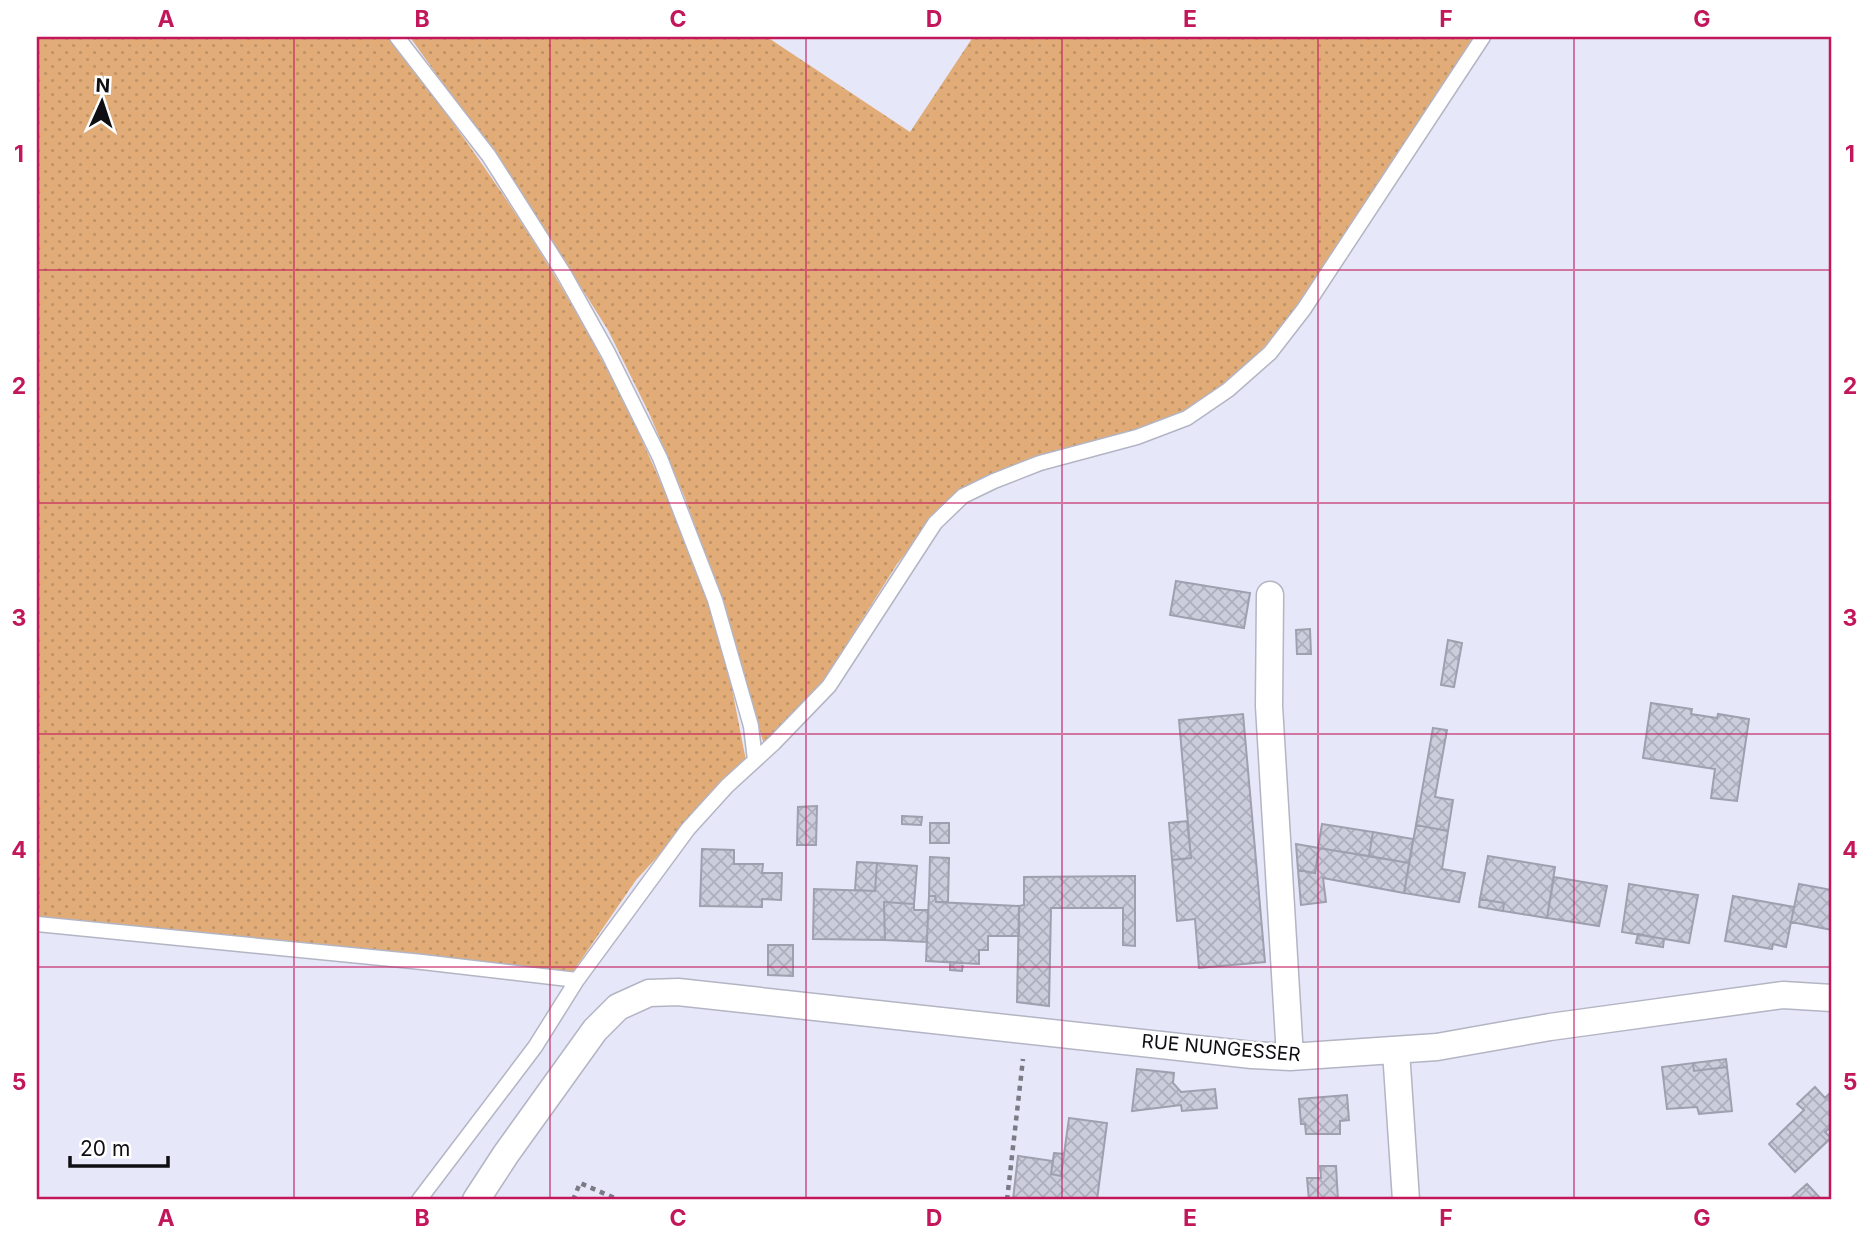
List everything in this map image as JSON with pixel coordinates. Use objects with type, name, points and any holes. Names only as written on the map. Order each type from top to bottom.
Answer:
[{"type":"street","points":[[1270,595],[1269,706],[1290,1057]]},
{"type":"street","name":"RUE NUNGESSER","points":[[476,1200],[595,1030],[618,1007],[649,993],[678,992],[1290,1057],[1437,1047],[1550,1027],[1783,995],[1832,999]]},
{"type":"street","points":[[1396,1051],[1406,1200]]},
{"type":"lane","points":[[397,37],[489,156],[564,274],[614,365],[660,458],[715,600],[751,726],[755,760]]},
{"type":"lane","points":[[419,1200],[535,1047],[577,980],[688,829],[727,786],[829,685],[935,523],[963,496],[1040,463],[1137,437],[1187,418],[1228,390],[1270,353],[1304,309],[1483,37]]},
{"type":"lane","points":[[37,924],[577,980]]},
{"type":"path","points":[[1007,1200],[1027,1030]]},
{"type":"path","points":[[573,1200],[580,1183],[619,1200]]},
{"type":"shaded area","points":[[37,37],[388,37],[470,147],[545,259],[579,317],[641,438],[698,573],[722,646],[746,760],[636,880],[572,973],[37,918]]},
{"type":"shaded area","points":[[410,37],[767,37],[910,132],[973,37],[1475,37],[1321,270],[1280,329],[1247,366],[1205,400],[1170,419],[1015,465],[963,489],[944,505],[897,564],[822,683],[764,745],[723,603],[685,498],[649,413],[608,330],[527,202]]},
{"type":"building","points":[[1176,581],[1250,593],[1244,628],[1170,615]]},
{"type":"building","points":[[1310,629],[1311,654],[1297,654],[1296,630]]},
{"type":"building","points":[[1448,640],[1462,643],[1454,687],[1441,685]]},
{"type":"building","points":[[1651,703],[1692,709],[1691,714],[1717,718],[1718,714],[1749,719],[1737,801],[1711,798],[1715,769],[1643,758]]},
{"type":"building","points":[[1243,714],[1265,962],[1199,968],[1195,919],[1177,921],[1172,860],[1191,858],[1179,720]]},
{"type":"building","points":[[1433,728],[1447,730],[1435,797],[1453,800],[1448,831],[1416,825]]},
{"type":"building","points":[[817,806],[816,845],[797,845],[798,807]]},
{"type":"building","points":[[902,816],[922,817],[921,825],[902,824]]},
{"type":"building","points":[[1187,821],[1191,858],[1172,860],[1169,823]]},
{"type":"building","points":[[930,823],[949,823],[949,843],[930,843]]},
{"type":"building","points":[[1322,824],[1373,832],[1369,856],[1318,848]]},
{"type":"building","points":[[1416,825],[1448,831],[1442,869],[1465,873],[1459,902],[1404,893]]},
{"type":"building","points":[[1373,832],[1413,839],[1409,863],[1369,856]]},
{"type":"building","points":[[1296,844],[1319,848],[1315,873],[1298,870]]},
{"type":"building","points":[[1319,848],[1409,863],[1404,893],[1323,878],[1326,902],[1301,905],[1298,870],[1315,873]]},
{"type":"building","points":[[702,849],[734,850],[734,864],[763,864],[762,873],[782,873],[781,900],[762,899],[762,907],[700,906]]},
{"type":"building","points":[[1488,856],[1555,867],[1547,918],[1503,911],[1504,903],[1480,899]]},
{"type":"building","points":[[930,857],[949,858],[948,902],[936,902],[935,896],[929,896]]},
{"type":"building","points":[[857,862],[877,863],[875,891],[855,890]]},
{"type":"building","points":[[877,863],[917,866],[914,904],[884,902],[885,940],[813,939],[814,889],[875,891]]},
{"type":"building","points":[[1135,876],[1135,946],[1123,945],[1123,908],[1051,908],[1049,1006],[1017,1002],[1019,906],[1024,905],[1024,877]]},
{"type":"building","points":[[1554,877],[1607,886],[1599,926],[1547,918]]},
{"type":"building","points":[[1629,884],[1698,895],[1689,943],[1622,932]]},
{"type":"building","points":[[1799,884],[1832,890],[1832,930],[1791,922]]},
{"type":"building","points":[[929,896],[935,896],[936,902],[1019,906],[1019,936],[988,936],[988,950],[979,950],[979,964],[926,961]]},
{"type":"building","points":[[1733,896],[1794,907],[1786,947],[1773,944],[1772,949],[1725,941]]},
{"type":"building","points":[[1480,899],[1504,903],[1503,911],[1479,907]]},
{"type":"building","points":[[884,902],[914,904],[914,910],[928,910],[927,942],[885,940]]},
{"type":"building","points":[[1638,934],[1664,939],[1663,947],[1636,943]]},
{"type":"building","points":[[768,945],[793,945],[793,976],[768,975]]},
{"type":"building","points":[[950,962],[963,963],[962,971],[950,970]]},
{"type":"building","points":[[1726,1059],[1727,1067],[1694,1071],[1693,1063]]},
{"type":"building","points":[[1693,1063],[1694,1071],[1727,1067],[1732,1111],[1699,1114],[1697,1107],[1667,1109],[1662,1067]]},
{"type":"building","points":[[1137,1069],[1174,1073],[1173,1083],[1181,1092],[1215,1089],[1217,1108],[1182,1111],[1181,1105],[1132,1111]]},
{"type":"building","points":[[1815,1087],[1825,1098],[1832,1091],[1832,1126],[1825,1132],[1831,1138],[1795,1172],[1769,1144],[1804,1110],[1797,1104]]},
{"type":"building","points":[[1347,1095],[1349,1120],[1340,1121],[1340,1134],[1306,1134],[1305,1124],[1301,1124],[1299,1099]]},
{"type":"building","points":[[1069,1118],[1107,1123],[1097,1200],[1013,1200],[1018,1156],[1053,1161],[1051,1174],[1061,1176]]},
{"type":"building","points":[[1054,1153],[1064,1154],[1061,1176],[1051,1174]]},
{"type":"building","points":[[1320,1166],[1336,1166],[1338,1200],[1309,1200],[1307,1178],[1321,1178]]},
{"type":"building","points":[[1807,1184],[1822,1200],[1789,1200]]}]
